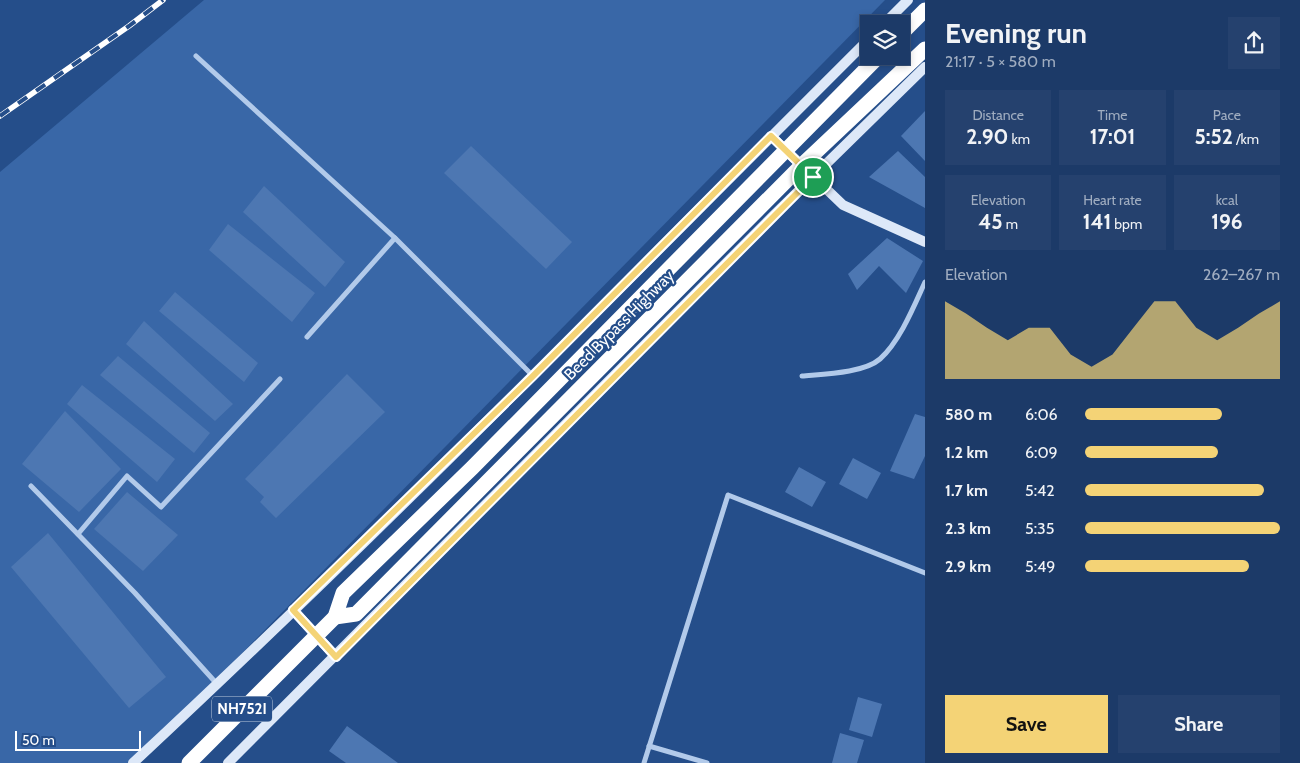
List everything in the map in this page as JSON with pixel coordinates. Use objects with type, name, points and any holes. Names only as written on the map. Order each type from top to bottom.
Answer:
[{"type":"highway","points":[[910,25],[925,10]]},
{"type":"highway","name":"Beed Bypass Highway","points":[[335,617],[356,614],[802,165],[925,49]]},
{"type":"highway","name":"Beed Bypass Highway","points":[[189,763],[335,617],[343,593],[479,462],[870,65]]},
{"type":"street","points":[[893,15],[908,0]]},
{"type":"street","points":[[133,763],[217,684],[533,376],[860,48]]},
{"type":"street","points":[[196,56],[395,238],[533,376]]},
{"type":"street","points":[[228,763],[925,67]]},
{"type":"street","points":[[771,136],[843,205],[925,242]]},
{"type":"street","points":[[307,337],[395,238]]},
{"type":"street","points":[[802,376],[854,370],[880,359],[906,325],[925,282]]},
{"type":"street","points":[[78,534],[128,476],[161,507],[280,379]]},
{"type":"street","points":[[31,486],[217,684]]},
{"type":"street","points":[[644,763],[728,495],[925,573]]},
{"type":"street","points":[[293,610],[336,657]]},
{"type":"street","points":[[649,746],[707,763]]},
{"type":"shaded area","points":[[204,0],[885,0],[870,15],[860,15],[860,25],[134,763],[0,763],[0,172]]},
{"type":"building","points":[[925,111],[925,161],[901,136]]},
{"type":"building","points":[[471,146],[572,242],[546,269],[444,173]]},
{"type":"building","points":[[898,151],[925,177],[925,208],[869,177]]},
{"type":"building","points":[[264,186],[345,262],[325,287],[243,212]]},
{"type":"building","points":[[228,224],[315,293],[292,322],[209,250]]},
{"type":"building","points":[[887,238],[923,261],[906,293],[879,266],[857,290],[848,274]]},
{"type":"building","points":[[175,292],[258,363],[244,382],[159,311]]},
{"type":"building","points":[[144,321],[233,404],[215,421],[126,344]]},
{"type":"building","points":[[118,356],[210,433],[194,453],[100,375]]},
{"type":"building","points":[[347,374],[385,412],[276,518],[260,502],[264,497],[245,479]]},
{"type":"building","points":[[82,385],[175,459],[157,482],[67,404]]},
{"type":"building","points":[[65,411],[121,469],[79,512],[22,464]]},
{"type":"building","points":[[915,414],[925,417],[925,456],[914,479],[890,471]]},
{"type":"building","points":[[853,458],[881,473],[867,499],[839,484]]},
{"type":"building","points":[[799,467],[826,482],[812,507],[785,492]]},
{"type":"building","points":[[127,492],[178,535],[143,571],[94,529]]},
{"type":"building","points":[[48,533],[166,677],[129,708],[11,567]]},
{"type":"building","points":[[858,697],[882,704],[872,737],[849,730]]},
{"type":"building","points":[[347,726],[398,763],[346,763],[329,751]]},
{"type":"building","points":[[840,733],[864,740],[857,763],[832,763]]},
{"type":"railway","points":[[0,116],[163,0]]},
{"type":"route","points":[[771,136],[813,177],[336,657],[293,610],[533,376],[771,136]]}]
